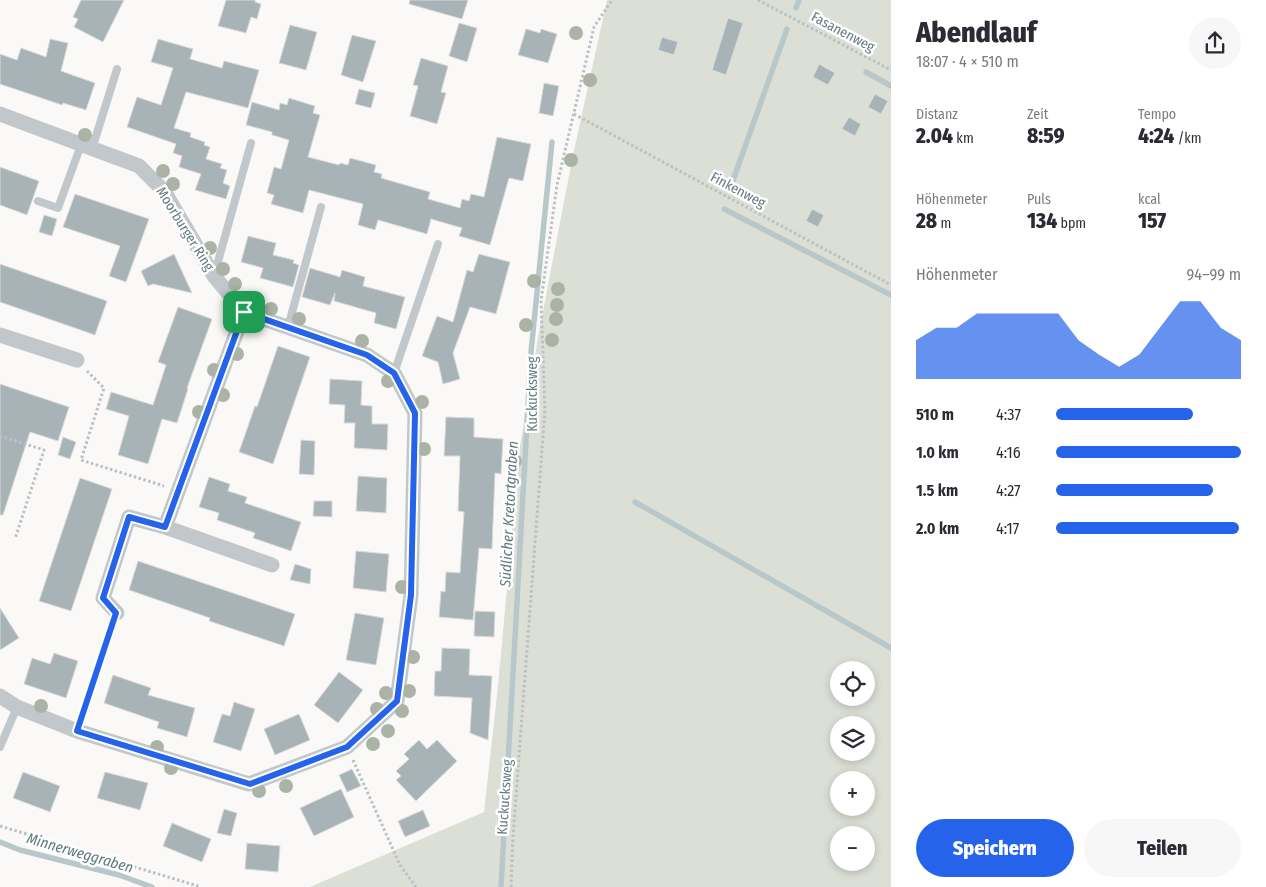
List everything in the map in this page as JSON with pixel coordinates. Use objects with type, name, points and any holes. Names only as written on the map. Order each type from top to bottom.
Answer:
[{"type":"street","name":"Moorburger Ring","points":[[0,114],[139,166],[164,191],[214,276],[244,312]]},
{"type":"street","points":[[0,696],[17,707],[77,731],[250,784],[347,747],[397,701],[411,595],[415,413],[394,373],[367,355],[244,312],[165,527]]},
{"type":"street","points":[[0,336],[76,360]]},
{"type":"street","points":[[116,613],[103,598],[129,517],[165,527],[272,565]]},
{"type":"lane","points":[[38,201],[58,208],[86,147],[117,70]]},
{"type":"lane","points":[[214,276],[251,143]]},
{"type":"lane","points":[[288,327],[321,207]]},
{"type":"lane","points":[[394,373],[438,244]]},
{"type":"lane","points":[[0,747],[17,707]]},
{"type":"path","name":"Kuckucksweg","points":[[511,887],[513,836],[546,410],[541,301],[557,185],[594,27],[612,0]]},
{"type":"path","name":"Fasanenweg","points":[[758,0],[891,70]]},
{"type":"path","name":"Finkenweg","points":[[574,114],[891,285]]},
{"type":"path","points":[[76,360],[104,388],[81,460],[178,491]]},
{"type":"path","points":[[0,436],[44,450],[15,539]]},
{"type":"path","points":[[77,731],[116,613]]},
{"type":"path","points":[[347,747],[400,865],[416,887]]},
{"type":"path","points":[[0,826],[200,887]]},
{"type":"shaded area","points":[[607,0],[891,0],[891,887],[310,887],[484,812],[498,686],[520,446],[539,332],[573,155]]},
{"type":"building","points":[[81,0],[124,0],[103,42],[74,27],[78,19],[73,17]]},
{"type":"building","points":[[226,0],[255,0],[255,2],[261,4],[257,19],[251,17],[246,33],[218,26]]},
{"type":"building","points":[[410,0],[468,0],[462,19],[409,4]]},
{"type":"building","points":[[728,18],[743,23],[726,75],[712,70]]},
{"type":"building","points":[[459,23],[477,28],[467,62],[449,56]]},
{"type":"building","points":[[290,25],[317,32],[306,70],[279,63]]},
{"type":"building","points":[[526,29],[540,33],[541,29],[557,34],[548,63],[518,55]]},
{"type":"building","points":[[352,35],[376,41],[363,82],[341,75]]},
{"type":"building","points":[[662,37],[678,42],[674,55],[658,50]]},
{"type":"building","points":[[50,39],[68,43],[61,71],[95,83],[86,110],[63,103],[62,105],[0,84],[0,54],[17,60],[21,48],[46,57]]},
{"type":"building","points":[[158,39],[193,49],[190,59],[222,68],[224,61],[259,70],[248,108],[186,92],[174,128],[191,133],[190,137],[205,142],[204,145],[210,147],[206,159],[222,164],[220,168],[227,170],[223,183],[230,186],[226,199],[195,190],[201,174],[179,167],[182,156],[173,153],[176,144],[127,127],[137,97],[161,105],[173,68],[151,62]]},
{"type":"building","points":[[421,58],[448,66],[441,92],[446,93],[437,124],[410,116],[418,86],[413,85]]},
{"type":"building","points":[[819,64],[835,73],[828,85],[813,77]]},
{"type":"building","points":[[544,83],[559,86],[553,116],[539,113]]},
{"type":"building","points":[[359,89],[375,93],[371,108],[355,104]]},
{"type":"building","points":[[875,94],[888,101],[881,114],[868,107]]},
{"type":"building","points":[[289,98],[315,106],[313,113],[320,115],[308,157],[339,165],[340,163],[348,165],[350,158],[376,165],[374,172],[382,174],[381,178],[430,192],[428,199],[460,208],[462,199],[469,201],[471,194],[484,197],[497,137],[531,144],[523,181],[509,178],[490,245],[459,236],[462,228],[431,219],[427,234],[378,220],[375,230],[358,225],[363,204],[309,190],[303,213],[271,204],[274,195],[267,193],[274,167],[281,169],[289,140],[272,135],[272,132],[246,125],[252,102],[279,110],[280,103],[287,105]]},
{"type":"building","points":[[849,117],[861,124],[855,136],[842,129]]},
{"type":"building","points":[[0,167],[39,181],[27,215],[0,205]]},
{"type":"building","points":[[75,194],[149,219],[126,282],[109,276],[120,246],[63,227]]},
{"type":"building","points":[[812,209],[824,215],[818,227],[806,221]]},
{"type":"building","points":[[44,215],[57,219],[52,236],[39,232]]},
{"type":"building","points":[[248,236],[276,243],[273,255],[294,260],[293,263],[299,265],[293,287],[260,278],[263,268],[241,262]]},
{"type":"building","points":[[174,254],[192,293],[153,284],[148,286],[141,271]]},
{"type":"building","points":[[479,254],[510,262],[496,314],[470,307],[453,353],[460,379],[443,384],[438,362],[422,356],[437,316],[453,322],[467,270],[473,272]]},
{"type":"building","points":[[0,264],[107,301],[95,335],[0,302]]},
{"type":"building","points":[[310,268],[340,277],[342,270],[365,277],[363,286],[405,297],[396,329],[374,323],[376,313],[334,301],[335,293],[330,305],[302,297]]},
{"type":"building","points":[[178,307],[212,319],[187,388],[177,423],[162,419],[148,464],[118,455],[129,416],[106,409],[111,392],[153,405],[166,365],[158,362]]},
{"type":"building","points":[[278,346],[310,357],[273,464],[239,452]]},
{"type":"building","points":[[330,379],[362,381],[361,405],[372,406],[372,424],[388,424],[387,450],[354,448],[355,423],[344,423],[345,405],[329,404]]},
{"type":"building","points":[[0,384],[69,407],[58,441],[30,432],[3,515],[0,515]]},
{"type":"building","points":[[446,417],[474,418],[474,437],[503,439],[501,474],[495,473],[492,549],[479,548],[473,620],[439,617],[441,591],[445,592],[446,572],[460,573],[464,512],[458,511],[460,456],[444,456]]},
{"type":"building","points":[[63,437],[76,442],[70,459],[58,455]]},
{"type":"building","points":[[301,440],[315,441],[314,475],[299,474]]},
{"type":"building","points":[[358,476],[387,478],[386,513],[356,511]]},
{"type":"building","points":[[209,477],[230,484],[228,491],[247,497],[245,503],[301,522],[291,551],[253,538],[255,533],[217,520],[219,513],[199,507]]},
{"type":"building","points":[[80,478],[112,489],[71,611],[39,601]]},
{"type":"building","points":[[314,501],[332,501],[332,517],[313,516]]},
{"type":"building","points":[[356,551],[389,554],[386,592],[353,588]]},
{"type":"building","points":[[138,561],[295,614],[284,646],[209,621],[210,618],[129,590]]},
{"type":"building","points":[[295,564],[311,569],[310,584],[290,580]]},
{"type":"building","points":[[0,608],[19,638],[0,650]]},
{"type":"building","points":[[475,611],[495,612],[494,637],[474,636]]},
{"type":"building","points":[[355,613],[384,618],[376,665],[346,660]]},
{"type":"building","points":[[442,648],[470,649],[469,675],[492,676],[488,740],[470,733],[472,698],[434,696],[435,671],[441,671]]},
{"type":"building","points":[[54,653],[78,661],[66,698],[24,684],[32,658],[50,664]]},
{"type":"building","points":[[339,672],[363,690],[338,723],[314,705]]},
{"type":"building","points":[[113,675],[151,688],[148,695],[195,708],[187,737],[157,728],[159,722],[104,703]]},
{"type":"building","points":[[234,702],[255,709],[241,751],[213,742],[222,714],[230,716]]},
{"type":"building","points":[[299,714],[310,740],[275,755],[264,729]]},
{"type":"building","points":[[419,740],[427,749],[437,740],[457,761],[416,801],[396,780],[401,776],[396,771],[409,759],[404,754]]},
{"type":"building","points":[[352,769],[361,786],[347,792],[339,775]]},
{"type":"building","points":[[23,772],[60,786],[50,812],[13,798]]},
{"type":"building","points":[[105,772],[148,783],[140,810],[97,798]]},
{"type":"building","points":[[341,789],[354,817],[314,836],[300,808]]},
{"type":"building","points":[[224,809],[237,813],[231,836],[217,833]]},
{"type":"building","points":[[423,810],[430,826],[405,837],[398,821]]},
{"type":"building","points":[[172,823],[211,839],[202,862],[163,846]]},
{"type":"building","points":[[247,843],[280,846],[278,872],[245,869]]},
{"type":"waterway","points":[[796,8],[799,0]]},
{"type":"waterway","points":[[731,186],[787,29]]},
{"type":"waterway","points":[[866,72],[891,86]]},
{"type":"waterway","name":"Südlicher Kretortgraben","points":[[501,887],[531,352],[552,142]]},
{"type":"waterway","points":[[724,209],[891,295]]},
{"type":"waterway","points":[[635,502],[891,648]]},
{"type":"waterway","name":"Minnerweggraben","points":[[0,842],[20,850],[119,875],[152,887]]},
{"type":"route","points":[[244,312],[367,355],[394,373],[415,413],[411,595],[397,701],[347,747],[250,784],[77,731],[116,613],[103,598],[129,517],[165,527],[244,312]]}]
